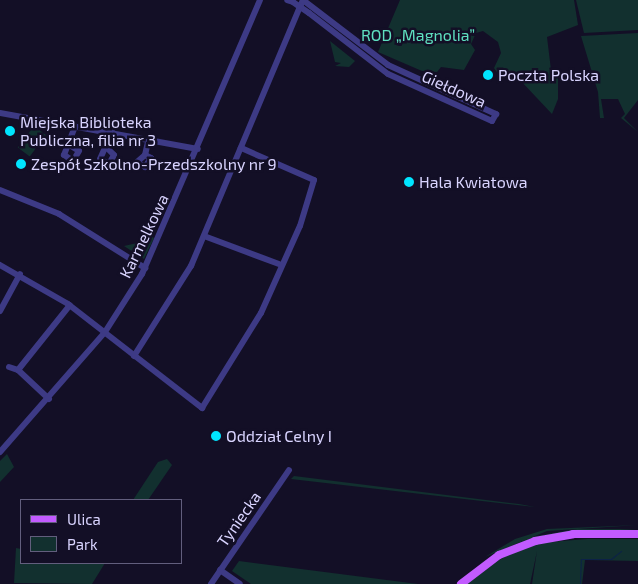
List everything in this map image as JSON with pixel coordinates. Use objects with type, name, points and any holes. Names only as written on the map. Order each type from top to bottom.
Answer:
[{"type":"main road","points":[[461,584],[499,555],[535,541],[573,534],[638,534]]},
{"type":"street","name":"Karmelkowa","points":[[0,452],[49,399],[105,332],[145,268],[198,149],[260,0]]},
{"type":"street","name":"Giełdowa","points":[[287,0],[300,7],[362,57],[428,92],[492,120],[496,114],[431,84],[368,50],[303,0]]},
{"type":"street","points":[[134,356],[178,289],[204,236],[303,0]]},
{"type":"street","points":[[362,57],[368,50]]},
{"type":"street","points":[[428,92],[431,84]]},
{"type":"street","points":[[444,99],[448,92]]},
{"type":"street","points":[[0,113],[149,137],[198,149]]},
{"type":"street","points":[[71,146],[75,126]]},
{"type":"street","points":[[108,150],[112,132]]},
{"type":"street","points":[[145,155],[149,137]]},
{"type":"street","points":[[0,265],[20,274],[70,305],[202,408],[244,344],[279,264],[300,226],[314,180],[241,148]]},
{"type":"street","points":[[0,190],[59,214],[145,268]]},
{"type":"street","points":[[204,236],[279,264]]},
{"type":"street","points":[[0,311],[20,274]]},
{"type":"street","points":[[18,370],[70,305]]},
{"type":"street","points":[[9,367],[18,370],[49,399]]},
{"type":"street","name":"Tyniecka","points":[[211,584],[289,470]]},
{"type":"street","points":[[220,570],[240,584]]},
{"type":"green space","name":"ROD „Magnolia”","points":[[400,0],[574,0],[578,25],[547,37],[551,70],[558,74],[558,99],[552,114],[520,80],[512,76],[501,78],[494,68],[501,53],[498,42],[483,31],[476,33],[471,44],[475,50],[464,70],[441,67],[437,72],[422,71],[378,52]]},
{"type":"green space","points":[[576,0],[638,0],[638,30],[584,33]]},
{"type":"green space","points":[[638,33],[638,100],[624,118],[638,132],[621,118],[625,114],[618,99],[601,99],[604,118],[600,118],[598,92],[581,36]]},
{"type":"green space","points":[[330,41],[355,61],[349,67],[335,66],[341,63],[335,62]]},
{"type":"green space","points":[[34,126],[46,135],[30,157],[18,148]]},
{"type":"green space","points":[[148,235],[154,238],[144,259],[124,246],[146,241]]},
{"type":"green space","points":[[7,454],[14,467],[0,482],[0,461]]},
{"type":"green space","points":[[167,459],[172,465],[149,499],[134,499],[158,462]]},
{"type":"green space","points":[[294,476],[519,504],[535,507],[291,479]]},
{"type":"green space","points":[[638,525],[547,531],[485,557],[515,539],[547,529]]},
{"type":"green space","points":[[577,529],[636,529],[545,535],[479,564],[531,537]]},
{"type":"green space","points":[[587,539],[638,539],[638,561],[585,560],[582,584],[532,584],[537,551],[530,584],[466,584],[502,558],[537,543]]},
{"type":"green space","points":[[16,548],[20,549],[20,564],[104,564],[92,584],[14,583]]},
{"type":"green space","points":[[239,561],[418,584],[251,584],[232,571]]},
{"type":"waterway","points":[[580,584],[581,559],[611,559],[621,551]]},
{"type":"place","name":"Poczta Polska","points":[[488,75]]},
{"type":"place","name":"Miejska Biblioteka Publiczna, filia nr 3","points":[[10,131]]},
{"type":"place","name":"Zespół Szkolno-Przedszkolny nr 9","points":[[21,164]]},
{"type":"place","name":"Hala Kwiatowa","points":[[409,182]]},
{"type":"place","name":"Oddział Celny I","points":[[216,436]]}]
